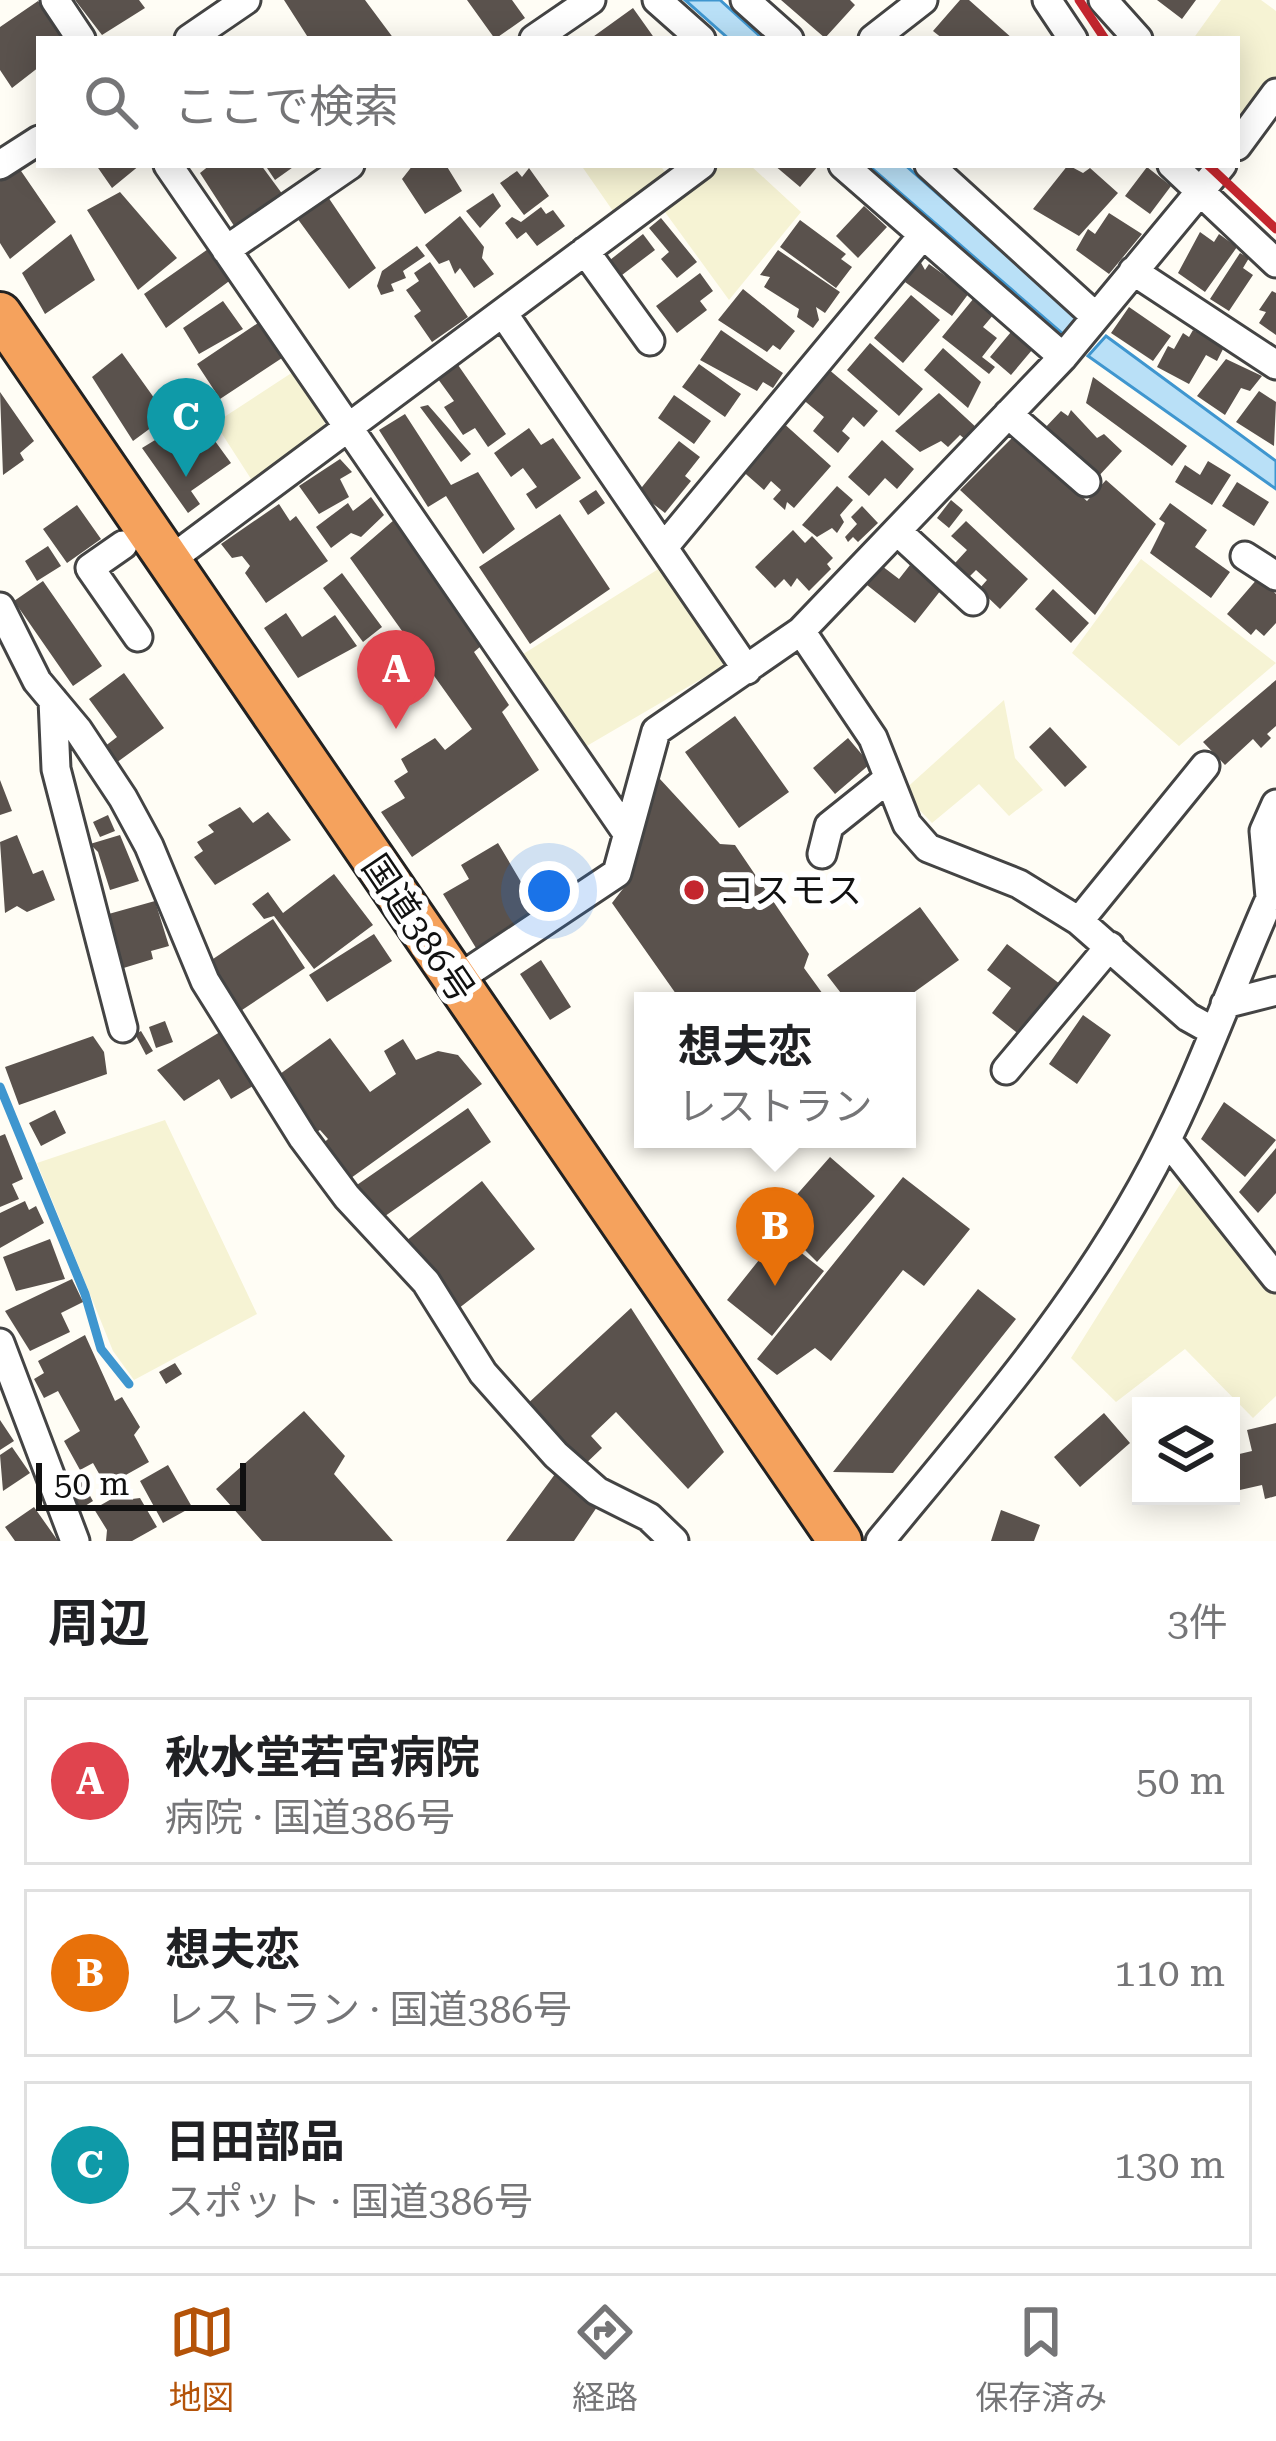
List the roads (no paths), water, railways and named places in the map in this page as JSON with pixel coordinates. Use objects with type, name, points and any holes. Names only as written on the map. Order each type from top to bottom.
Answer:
[{"type":"highway","name":"国道386号","points":[[0,314],[840,1541]]},
{"type":"street","points":[[55,0],[79,36]]},
{"type":"street","points":[[194,36],[246,0]]},
{"type":"street","points":[[538,36],[591,0]]},
{"type":"street","points":[[657,0],[698,36]]},
{"type":"street","points":[[745,0],[786,36]]},
{"type":"street","points":[[1047,0],[1071,36]]},
{"type":"street","points":[[1103,0],[1135,36]]},
{"type":"street","points":[[876,36],[902,6]]},
{"type":"street","points":[[1240,143],[1272,107]]},
{"type":"street","points":[[0,165],[36,142]]},
{"type":"street","points":[[170,168],[627,832]]},
{"type":"street","points":[[226,250],[346,168]]},
{"type":"street","points":[[170,560],[697,168]]},
{"type":"street","points":[[846,168],[1063,357]]},
{"type":"street","points":[[931,168],[1095,316]]},
{"type":"street","points":[[1175,168],[1198,195],[1276,263]]},
{"type":"street","points":[[455,981],[617,873],[656,731],[801,631],[1063,357],[1220,168]]},
{"type":"street","points":[[664,548],[923,235]]},
{"type":"street","points":[[585,251],[650,341]]},
{"type":"street","points":[[1133,271],[1276,365]]},
{"type":"street","points":[[503,313],[747,670]]},
{"type":"street","points":[[1008,414],[1086,482]]},
{"type":"street","points":[[897,531],[973,601]]},
{"type":"street","points":[[123,545],[90,568],[138,637]]},
{"type":"street","points":[[1245,556],[1276,576]]},
{"type":"street","points":[[0,607],[37,681],[89,747],[149,846],[205,982],[336,1182],[426,1282],[484,1373],[556,1455],[597,1491],[649,1517],[674,1541]]},
{"type":"street","points":[[801,631],[874,738],[908,824],[928,848],[1019,884],[1079,921],[1188,1017],[1213,1031]]},
{"type":"street","points":[[52,700],[56,769],[123,1028]]},
{"type":"street","points":[[1079,921],[1205,766]]},
{"type":"street","points":[[822,854],[829,826],[889,778]]},
{"type":"street","points":[[880,1541],[1040,1348],[1119,1229],[1167,1140],[1274,893],[1264,831],[1276,804]]},
{"type":"street","points":[[1006,1070],[1110,946]]},
{"type":"street","points":[[1225,1004],[1276,991]]},
{"type":"street","points":[[1167,1140],[1276,1278]]},
{"type":"street","points":[[0,1343],[75,1541]]},
{"type":"water","points":[[685,0],[720,0],[760,36],[726,36]]},
{"type":"water","points":[[871,168],[908,168],[1079,319],[1064,335]]},
{"type":"water","points":[[1106,336],[1276,461],[1276,489],[1088,356]]},
{"type":"waterway","points":[[0,1087],[85,1294],[101,1349],[129,1384]]},
{"type":"railway","points":[[1079,0],[1103,36]]},
{"type":"railway","points":[[1211,168],[1276,229]]},
{"type":"place","name":"日田部品","points":[[186,477]]},
{"type":"place","name":"秋水堂若宮病院","points":[[396,729]]},
{"type":"place","name":"コスモス","points":[[694,890]]},
{"type":"place","name":"想夫恋","points":[[775,1286]]}]
